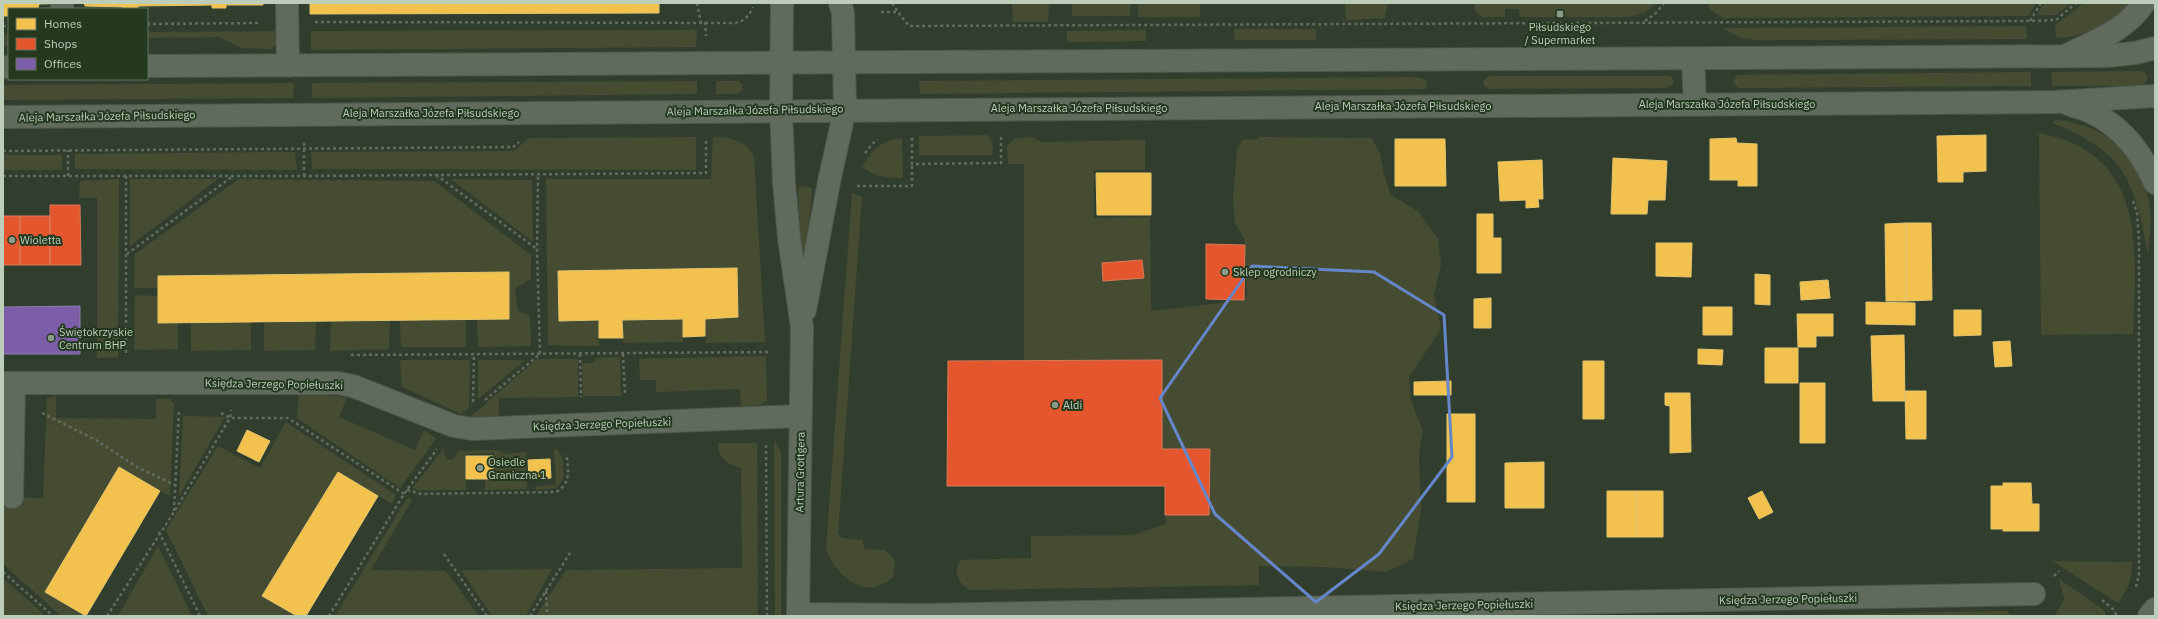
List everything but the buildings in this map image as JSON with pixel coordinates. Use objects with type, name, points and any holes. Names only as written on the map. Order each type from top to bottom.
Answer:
[{"type":"street","name":"Artura Grottgera","points":[[782,3],[783,63],[781,110],[784,183],[789,238],[802,327]]},
{"type":"street","name":"Artura Grottgera","points":[[798,615],[802,327],[828,182],[845,109],[843,13],[840,3]]},
{"type":"street","points":[[2066,56],[2117,31],[2137,13],[2144,3]]},
{"type":"street","points":[[287,13],[288,66]]},
{"type":"street","points":[[148,66],[2106,56],[2135,53],[2155,48]]},
{"type":"street","points":[[1693,58],[1696,104]]},
{"type":"street","name":"Aleja Marszałka Józefa Piłsudskiego","points":[[3,117],[845,109],[2055,102],[2155,96]]},
{"type":"street","points":[[2055,102],[2087,109],[2108,120],[2128,138],[2147,164],[2155,183]]},
{"type":"street","points":[[9,383],[12,496]]},
{"type":"street","name":"Księdza Jerzego Popiełuszki","points":[[9,383],[338,383],[353,386],[454,426],[491,428],[800,416]]},
{"type":"street","name":"Księdza Jerzego Popiełuszki","points":[[798,615],[969,615],[2034,594]]},
{"type":"street","points":[[2149,616],[2155,609]]},
{"type":"path","points":[[697,3],[701,23]]},
{"type":"path","points":[[892,3],[908,26],[2030,21],[2056,20],[2076,3]]},
{"type":"path","points":[[1644,22],[1656,13],[1664,3]]},
{"type":"path","points":[[2030,21],[2041,3]]},
{"type":"path","points":[[881,12],[898,12]]},
{"type":"path","points":[[148,24],[287,13],[701,23],[739,23],[750,15]]},
{"type":"path","points":[[3,176],[304,176],[706,173],[706,137]]},
{"type":"path","points":[[863,156],[873,143],[883,137]]},
{"type":"path","points":[[3,151],[513,147],[523,138]]},
{"type":"path","points":[[912,164],[1001,163],[1001,144]]},
{"type":"path","points":[[854,186],[912,186],[912,147]]},
{"type":"path","points":[[68,150],[68,176]]},
{"type":"path","points":[[304,154],[304,176]]},
{"type":"path","points":[[538,174],[537,250],[540,354]]},
{"type":"path","points":[[436,175],[537,250]]},
{"type":"path","points":[[126,176],[126,357]]},
{"type":"path","points":[[126,254],[234,176]]},
{"type":"path","points":[[2131,195],[2137,214],[2139,240],[2140,574],[2135,593]]},
{"type":"path","points":[[347,355],[771,352]]},
{"type":"path","points":[[473,410],[474,354]]},
{"type":"path","points":[[329,616],[404,494],[454,426],[540,354]]},
{"type":"path","points":[[580,354],[581,396]]},
{"type":"path","points":[[623,354],[625,423]]},
{"type":"path","points":[[174,512],[181,383]]},
{"type":"path","points":[[179,411],[186,412]]},
{"type":"path","points":[[41,412],[96,440],[137,467],[175,485]]},
{"type":"path","points":[[216,412],[223,413],[230,418],[288,418],[404,494]]},
{"type":"path","points":[[107,616],[159,532],[174,512],[230,418]]},
{"type":"path","points":[[766,418],[766,616]]},
{"type":"path","points":[[407,490],[422,494],[556,492],[564,485],[568,474],[566,454],[562,449]]},
{"type":"path","points":[[159,532],[200,616]]},
{"type":"path","points":[[530,616],[570,553]]},
{"type":"path","points":[[444,554],[487,616]]},
{"type":"path","points":[[3,572],[53,616]]},
{"type":"path","points":[[546,590],[547,616]]},
{"type":"path","points":[[2102,600],[2113,609],[2117,616],[2123,611]]},
{"type":"highlighted area","points":[[1252,266],[1374,272],[1444,315],[1452,457],[1379,554],[1316,602],[1215,514],[1160,398]]},
{"type":"green space","points":[[1012,3],[1049,3],[1048,22],[1013,22]]},
{"type":"green space","points":[[1072,3],[1131,3],[1130,16],[1072,16]]},
{"type":"green space","points":[[1138,3],[1200,3],[1200,17],[1138,17]]},
{"type":"green space","points":[[1345,3],[1388,3],[1385,18],[1346,20]]},
{"type":"green space","points":[[1475,3],[1657,3],[1644,13],[1628,17],[1520,17],[1519,9],[1505,9],[1505,17],[1482,17],[1475,11]]},
{"type":"green space","points":[[1708,3],[2036,3],[2028,16],[1723,18],[1710,10]]},
{"type":"green space","points":[[2044,3],[2071,3],[2056,15],[2037,15]]},
{"type":"green space","points":[[2084,3],[2130,3],[2114,18],[2096,28],[2077,35],[2056,38],[2055,25]]},
{"type":"green space","points":[[2026,26],[2027,39],[1758,40],[1740,38],[1723,28]]},
{"type":"green space","points":[[1234,29],[1316,29],[1316,40],[1235,40]]},
{"type":"green space","points":[[697,30],[696,47],[311,50],[311,31]]},
{"type":"green space","points":[[1146,30],[1146,41],[1067,42],[1067,31]]},
{"type":"green space","points":[[279,31],[275,46],[270,49],[241,48],[220,37],[148,38],[148,32]]},
{"type":"green space","points":[[3,35],[8,35],[8,47],[3,46]]},
{"type":"green space","points":[[2031,72],[2031,86],[1738,88],[1733,82],[1737,75]]},
{"type":"green space","points":[[2051,72],[2145,72],[2148,77],[2145,84],[2141,86],[2052,86]]},
{"type":"green space","points":[[1490,76],[1670,76],[1674,81],[1673,85],[1665,88],[1490,89],[1484,86],[1483,81]]},
{"type":"green space","points":[[1418,77],[1426,80],[1427,86],[1425,89],[920,94],[919,81]]},
{"type":"green space","points":[[697,81],[697,94],[312,98],[312,83]]},
{"type":"green space","points":[[716,81],[739,81],[742,84],[743,89],[738,94],[716,94]]},
{"type":"green space","points":[[294,83],[293,98],[3,100],[3,85]]},
{"type":"green space","points":[[2054,120],[2072,122],[2105,136],[2119,146],[2131,159],[2140,174],[2150,209],[2151,226],[2148,255],[2138,207],[2123,172],[2112,159],[2097,146],[2078,134],[2053,123]]},
{"type":"green space","points":[[2039,133],[2074,144],[2100,161],[2117,183],[2128,209],[2133,238],[2135,269],[2133,334],[2041,335]]},
{"type":"green space","points":[[988,135],[993,145],[992,155],[919,155],[919,136]]},
{"type":"green space","points":[[696,137],[696,170],[312,169],[311,152],[514,151],[529,138]]},
{"type":"green space","points":[[713,137],[736,140],[746,146],[754,156],[765,342],[706,343],[705,318],[599,320],[599,346],[548,345],[546,179],[711,179]]},
{"type":"green space","points":[[1032,137],[1041,142],[1145,140],[1145,170],[1094,170],[1094,218],[1150,217],[1151,311],[1221,303],[1247,296],[1245,240],[1235,223],[1233,198],[1237,150],[1242,140],[1258,139],[1258,137],[1371,138],[1380,153],[1384,174],[1391,195],[1419,212],[1438,239],[1441,264],[1434,295],[1441,329],[1409,377],[1411,400],[1423,431],[1419,455],[1421,509],[1413,559],[1386,572],[1324,567],[1259,566],[1259,585],[970,590],[962,584],[957,573],[958,564],[961,560],[1031,558],[1031,536],[1133,535],[1166,524],[1165,515],[1209,515],[1210,449],[1162,449],[1162,361],[1024,360],[1024,164],[1008,164],[1007,146],[1016,138]]},
{"type":"green space","points":[[902,138],[903,178],[876,175],[866,170],[862,166],[878,146]]},
{"type":"green space","points":[[295,152],[297,170],[75,169],[75,154]]},
{"type":"green space","points":[[3,155],[62,155],[62,170],[3,170]]},
{"type":"green space","points":[[119,179],[118,357],[97,358],[97,198],[79,198],[80,181]]},
{"type":"green space","points":[[130,179],[218,179],[130,246]]},
{"type":"green space","points":[[239,179],[434,181],[531,255],[531,279],[515,289],[518,311],[530,316],[531,346],[478,347],[477,319],[509,318],[509,272],[158,276],[158,288],[134,288],[135,254]]},
{"type":"green space","points":[[451,179],[532,180],[533,242]]},
{"type":"green space","points":[[805,186],[812,188],[807,253],[803,257],[801,253],[798,188]]},
{"type":"green space","points":[[852,193],[862,197],[838,534],[842,538],[863,540],[864,549],[885,550],[895,560],[893,577],[883,584],[872,587],[853,583],[844,577],[830,559],[826,548]]},
{"type":"green space","points":[[135,295],[158,296],[178,322],[178,349],[134,350]]},
{"type":"green space","points":[[466,319],[466,347],[401,347],[400,320]]},
{"type":"green space","points":[[622,319],[683,319],[683,342],[623,343]]},
{"type":"green space","points":[[390,320],[389,349],[330,351],[331,321]]},
{"type":"green space","points":[[264,321],[316,321],[315,350],[264,351]]},
{"type":"green space","points":[[191,322],[251,322],[251,350],[191,351]]},
{"type":"green space","points":[[766,356],[767,401],[758,405],[741,406],[740,389],[656,392],[656,380],[640,380],[639,359]]},
{"type":"green space","points":[[620,357],[621,396],[583,396],[582,363],[595,363],[595,358]]},
{"type":"green space","points":[[537,359],[578,359],[578,397],[499,398],[499,414],[497,418],[468,419]]},
{"type":"green space","points":[[400,360],[470,360],[469,408],[461,414],[402,387]]},
{"type":"green space","points":[[478,360],[525,360],[478,399]]},
{"type":"green space","points":[[299,392],[347,397],[339,417],[415,450],[424,430],[436,439],[400,488],[297,418]]},
{"type":"green space","points":[[56,396],[56,418],[156,419],[156,399],[170,399],[174,404],[170,496],[119,467],[45,592],[86,616],[61,616],[3,564],[3,497],[43,498],[47,398]]},
{"type":"green space","points":[[183,416],[225,417],[179,496]]},
{"type":"green space","points":[[286,422],[396,495],[392,504],[338,472],[262,595],[297,616],[208,616],[166,530],[218,446],[260,468]]},
{"type":"green space","points":[[774,440],[781,452],[781,616],[775,616]]},
{"type":"green space","points":[[718,443],[757,443],[758,616],[536,616],[566,570],[742,568],[741,468],[728,463],[722,457],[719,453]]},
{"type":"green space","points":[[445,447],[444,454],[447,460],[454,459],[459,451],[498,450],[506,454],[526,452],[527,489],[485,490],[485,480],[495,479],[494,453],[466,454],[466,490],[416,490],[412,488]]},
{"type":"green space","points":[[554,448],[558,451],[562,458],[563,480],[556,488],[536,490],[536,486],[556,485]]},
{"type":"green space","points":[[408,497],[412,500],[371,570],[446,571],[479,616],[335,616]]},
{"type":"green space","points":[[158,546],[192,616],[118,616]]},
{"type":"green space","points":[[2052,561],[2132,562],[2132,573],[2127,589],[2118,603]]},
{"type":"green space","points":[[552,569],[526,616],[492,616],[461,570]]},
{"type":"green space","points":[[3,578],[46,616],[3,616]]},
{"type":"green space","points":[[2059,579],[2104,610],[2106,616],[2055,616],[2064,599]]},
{"type":"green space","points":[[2006,611],[2012,616],[1744,616]]},
{"type":"place","name":"Piłsudskiego / Supermarket","points":[[1560,14]]},
{"type":"place","name":"Wioletta","points":[[12,240]]},
{"type":"place","name":"Sklep ogrodniczy","points":[[1225,272]]},
{"type":"place","name":"Świętokrzyskie Centrum BHP","points":[[51,338]]},
{"type":"place","name":"Aldi","points":[[1055,405]]},
{"type":"place","name":"Osiedle Graniczna 1","points":[[480,468]]}]
